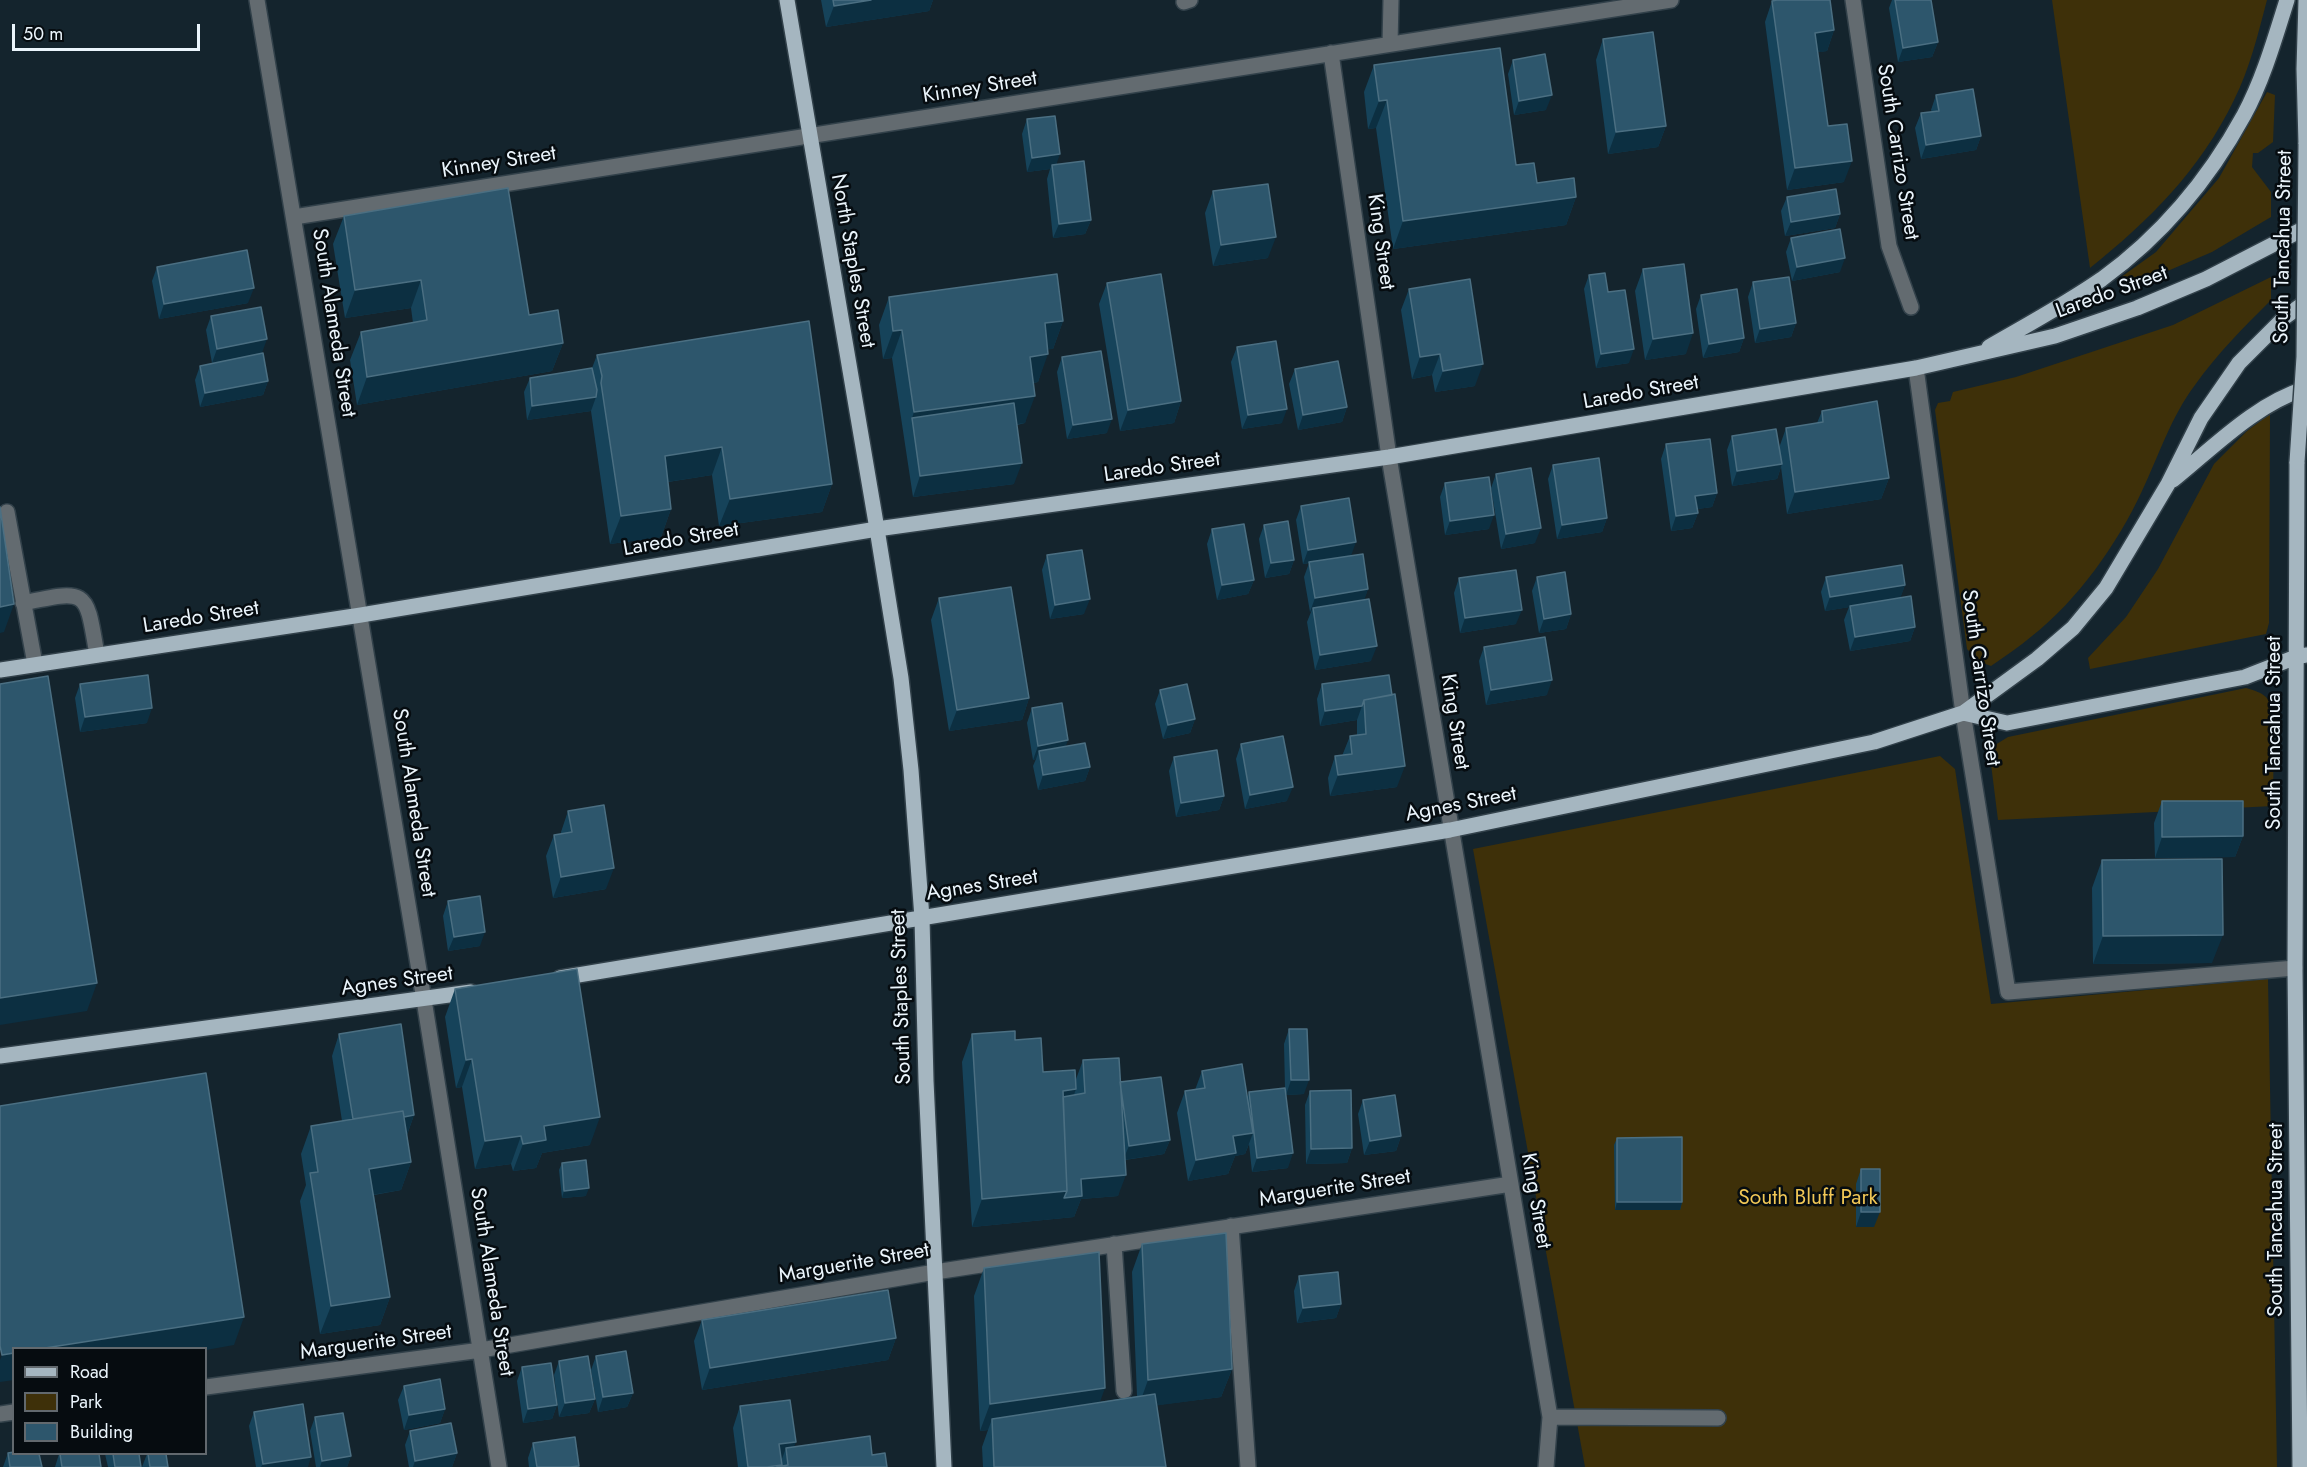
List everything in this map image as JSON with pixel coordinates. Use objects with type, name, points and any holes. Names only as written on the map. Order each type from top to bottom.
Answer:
[{"type":"main road","name":"North Staples Street","points":[[787,0],[877,529]]},
{"type":"main road","points":[[1972,356],[2101,279],[2138,251],[2175,215],[2214,166],[2245,113],[2270,52],[2287,0]]},
{"type":"main road","name":"South Tancahua Street","points":[[2300,1467],[2301,1015],[2295,968],[2301,656],[2297,462],[2304,357],[2306,0]]},
{"type":"main road","name":"Laredo Street","points":[[0,670],[361,615],[877,529],[1389,457],[1917,368],[2055,336],[2137,308],[2206,279],[2307,227]]},
{"type":"main road","points":[[1963,713],[2037,659],[2073,628],[2106,588],[2168,484],[2201,418],[2239,363],[2285,317],[2307,301]]},
{"type":"main road","points":[[2168,484],[2249,417],[2307,388]]},
{"type":"main road","name":"South Staples Street","points":[[877,529],[901,678],[911,770],[922,918],[926,1081],[944,1467]]},
{"type":"main road","points":[[1963,713],[2007,723],[2245,677],[2301,656]]},
{"type":"main road","name":"Agnes Street","points":[[541,981],[1450,830],[1874,742],[1963,713]]},
{"type":"main road","name":"Agnes Street","points":[[0,1056],[424,1000],[483,990]]},
{"type":"street","name":"South Alameda Street","points":[[257,0],[361,615],[499,1467]]},
{"type":"street","points":[[1390,44],[1391,0]]},
{"type":"street","name":"Kinney Street","points":[[294,217],[1671,0]]},
{"type":"street","name":"South Carrizo Street","points":[[1853,0],[1889,246],[1911,307]]},
{"type":"street","name":"King Street","points":[[1331,53],[1389,457],[1550,1417],[1546,1467]]},
{"type":"street","name":"South Carrizo Street","points":[[1917,368],[1963,713],[2008,992],[2295,968]]},
{"type":"street","points":[[7,512],[35,664]]},
{"type":"street","points":[[23,603],[62,595],[78,596],[87,604],[97,655]]},
{"type":"street","name":"Marguerite Street","points":[[207,1387],[481,1350],[935,1272],[1510,1184]]},
{"type":"street","points":[[1231,1226],[1248,1467]]},
{"type":"street","points":[[1114,1244],[1124,1391]]},
{"type":"street","points":[[1550,1417],[1718,1418]]},
{"type":"green space","points":[[2052,0],[2267,0],[2245,76],[2221,125],[2206,149],[2153,212],[2090,268]]},
{"type":"green space","points":[[2267,92],[2275,95],[2273,142],[2258,153],[2253,153],[2252,167],[2271,192],[2271,217],[2212,252],[2123,290],[2117,280],[2156,252],[2219,178]]},
{"type":"green space","points":[[2271,277],[2271,300],[2222,352],[2187,397],[2172,423],[2132,511],[2095,570],[2065,606],[2027,640],[1991,666],[1980,662],[1967,649],[1935,410],[1938,403],[1950,401],[1953,392],[2016,377],[2173,325]]},
{"type":"green space","points":[[2270,414],[2269,623],[2266,634],[2090,669],[2088,658],[2126,617],[2158,569],[2214,464],[2247,431]]},
{"type":"green space","points":[[2246,688],[2263,695],[2274,711],[2273,806],[1998,820],[1990,756],[1995,745],[2008,737]]},
{"type":"green space","name":"South Bluff Park","points":[[1940,756],[1955,769],[1991,1004],[2268,979],[2277,1467],[1585,1467],[1473,849]]},
{"type":"building","points":[[833,0],[871,0],[834,6]]},
{"type":"building","points":[[1830,0],[1834,30],[1815,33],[1828,126],[1847,124],[1852,161],[1795,168],[1772,1]]},
{"type":"building","points":[[1895,0],[1931,0],[1938,42],[1903,48]]},
{"type":"building","points":[[1653,32],[1666,126],[1616,132],[1603,39]]},
{"type":"building","points":[[1500,48],[1516,165],[1534,163],[1537,183],[1574,178],[1576,197],[1403,221],[1387,100],[1379,101],[1374,65]]},
{"type":"building","points":[[1545,54],[1552,95],[1519,101],[1513,60]]},
{"type":"building","points":[[1973,89],[1981,136],[1926,145],[1921,113],[1939,111],[1936,95]]},
{"type":"building","points":[[1055,116],[1060,154],[1032,158],[1027,119]]},
{"type":"building","points":[[1084,161],[1091,220],[1059,224],[1052,165]]},
{"type":"building","points":[[1268,184],[1276,237],[1221,245],[1213,191]]},
{"type":"building","points":[[508,188],[529,315],[558,310],[563,343],[367,377],[361,332],[427,320],[421,280],[355,290],[344,216]]},
{"type":"building","points":[[1836,189],[1840,214],[1791,222],[1787,197]]},
{"type":"building","points":[[1840,229],[1845,258],[1797,267],[1791,238]]},
{"type":"building","points":[[247,250],[254,288],[164,304],[157,267]]},
{"type":"building","points":[[1684,264],[1693,333],[1653,339],[1643,269]]},
{"type":"building","points":[[1605,273],[1608,292],[1625,290],[1634,349],[1601,354],[1589,275]]},
{"type":"building","points":[[1057,274],[1063,321],[1045,323],[1048,354],[1030,357],[1035,396],[914,412],[902,330],[893,331],[889,297]]},
{"type":"building","points":[[1161,274],[1181,401],[1128,410],[1107,283]]},
{"type":"building","points":[[1789,277],[1796,323],[1760,329],[1753,282]]},
{"type":"building","points":[[1470,279],[1483,364],[1443,371],[1440,354],[1420,357],[1409,289]]},
{"type":"building","points":[[1737,289],[1744,338],[1709,344],[1701,295]]},
{"type":"building","points":[[261,307],[267,339],[217,349],[211,316]]},
{"type":"building","points":[[809,321],[832,484],[730,499],[722,447],[665,456],[671,509],[621,516],[601,383],[602,376],[597,355]]},
{"type":"building","points":[[1276,341],[1287,409],[1248,415],[1237,347]]},
{"type":"building","points":[[1101,351],[1112,419],[1073,425],[1062,357]]},
{"type":"building","points":[[263,353],[268,381],[205,393],[200,366]]},
{"type":"building","points":[[1338,361],[1347,407],[1303,415],[1295,369]]},
{"type":"building","points":[[592,368],[597,390],[596,397],[532,406],[530,378]]},
{"type":"building","points":[[1877,401],[1889,478],[1795,492],[1786,428],[1823,422],[1822,411]]},
{"type":"building","points":[[1014,403],[1022,463],[920,476],[912,418]]},
{"type":"building","points":[[1776,429],[1782,464],[1737,471],[1732,436]]},
{"type":"building","points":[[1710,439],[1717,493],[1695,496],[1698,513],[1676,516],[1666,444]]},
{"type":"building","points":[[1599,458],[1607,518],[1562,525],[1553,465]]},
{"type":"building","points":[[1531,468],[1541,528],[1506,534],[1496,474]]},
{"type":"building","points":[[1489,477],[1494,515],[1450,521],[1445,483]]},
{"type":"building","points":[[1349,498],[1356,542],[1308,550],[1301,506]]},
{"type":"building","points":[[0,507],[14,604],[0,607]]},
{"type":"building","points":[[1288,521],[1294,560],[1271,563],[1264,525]]},
{"type":"building","points":[[1244,524],[1254,580],[1222,585],[1212,529]]},
{"type":"building","points":[[1082,550],[1090,599],[1055,605],[1047,555]]},
{"type":"building","points":[[1363,554],[1368,589],[1315,598],[1309,562]]},
{"type":"building","points":[[1902,565],[1905,585],[1830,597],[1826,577]]},
{"type":"building","points":[[1516,570],[1522,610],[1465,618],[1459,578]]},
{"type":"building","points":[[1565,572],[1571,614],[1544,619],[1537,577]]},
{"type":"building","points":[[1011,587],[1029,698],[957,710],[939,598]]},
{"type":"building","points":[[1911,596],[1915,627],[1855,637],[1850,606]]},
{"type":"building","points":[[1369,599],[1377,646],[1320,655],[1313,608]]},
{"type":"building","points":[[1545,637],[1552,680],[1491,690],[1484,647]]},
{"type":"building","points":[[148,675],[152,708],[85,717],[80,684]]},
{"type":"building","points":[[1389,675],[1392,695],[1364,700],[1362,706],[1325,711],[1322,684]]},
{"type":"building","points":[[48,676],[97,983],[0,998],[0,684]]},
{"type":"building","points":[[1187,684],[1195,719],[1168,725],[1160,690]]},
{"type":"building","points":[[1395,694],[1405,766],[1338,775],[1335,756],[1352,754],[1350,736],[1366,734],[1364,700]]},
{"type":"building","points":[[1062,703],[1068,740],[1038,746],[1032,708]]},
{"type":"building","points":[[1283,736],[1293,787],[1250,795],[1241,744]]},
{"type":"building","points":[[1085,743],[1090,767],[1043,775],[1039,751]]},
{"type":"building","points":[[1217,750],[1224,796],[1181,803],[1174,757]]},
{"type":"building","points":[[2162,801],[2243,801],[2243,836],[2162,837]]},
{"type":"building","points":[[604,805],[614,868],[561,877],[554,835],[572,832],[568,811]]},
{"type":"building","points":[[2222,859],[2223,935],[2103,936],[2102,860]]},
{"type":"building","points":[[480,896],[485,932],[454,937],[448,901]]},
{"type":"building","points":[[577,969],[600,1117],[544,1126],[546,1140],[523,1144],[521,1136],[485,1141],[472,1059],[466,1060],[455,989]]},
{"type":"building","points":[[401,1024],[414,1115],[404,1117],[403,1111],[353,1119],[339,1034]]},
{"type":"building","points":[[1289,1029],[1307,1029],[1309,1080],[1291,1080]]},
{"type":"building","points":[[1015,1031],[1015,1040],[1041,1038],[1043,1072],[1075,1070],[1076,1089],[1063,1091],[1067,1191],[982,1199],[972,1034]]},
{"type":"building","points":[[1119,1058],[1126,1175],[1081,1179],[1082,1196],[1064,1198],[1067,1191],[1063,1097],[1085,1093],[1083,1060]]},
{"type":"building","points":[[1242,1064],[1253,1133],[1233,1136],[1236,1153],[1196,1160],[1185,1091],[1205,1088],[1202,1071]]},
{"type":"building","points":[[206,1073],[244,1317],[51,1347],[12,1347],[12,1353],[2,1355],[0,1346],[0,1106]]},
{"type":"building","points":[[1161,1077],[1170,1140],[1129,1146],[1120,1082]]},
{"type":"building","points":[[1285,1088],[1293,1153],[1257,1158],[1249,1092]]},
{"type":"building","points":[[1351,1090],[1352,1148],[1311,1149],[1310,1091]]},
{"type":"building","points":[[1395,1095],[1401,1136],[1370,1141],[1363,1100]]},
{"type":"building","points":[[403,1111],[411,1162],[369,1169],[390,1297],[331,1306],[310,1173],[318,1172],[311,1126]]},
{"type":"building","points":[[1682,1137],[1682,1202],[1617,1202],[1617,1138]]},
{"type":"building","points":[[586,1160],[589,1188],[564,1191],[562,1163]]},
{"type":"building","points":[[1861,1169],[1880,1169],[1880,1212],[1861,1212]]},
{"type":"building","points":[[1226,1233],[1232,1369],[1148,1380],[1142,1244]]},
{"type":"building","points":[[1099,1252],[1105,1388],[990,1404],[984,1268]]},
{"type":"building","points":[[1338,1272],[1341,1304],[1303,1308],[1299,1276]]},
{"type":"building","points":[[888,1290],[896,1338],[710,1368],[702,1320]]},
{"type":"building","points":[[626,1351],[633,1393],[603,1397],[596,1356]]},
{"type":"building","points":[[588,1356],[595,1399],[565,1403],[559,1361]]},
{"type":"building","points":[[551,1363],[557,1405],[528,1409],[522,1367]]},
{"type":"building","points":[[440,1379],[445,1409],[409,1415],[404,1386]]},
{"type":"building","points":[[1155,1394],[1166,1467],[994,1467],[992,1419]]},
{"type":"building","points":[[790,1400],[796,1442],[779,1444],[782,1465],[748,1467],[740,1406]]},
{"type":"building","points":[[303,1404],[311,1457],[263,1464],[254,1412]]},
{"type":"building","points":[[343,1413],[351,1456],[322,1461],[315,1417]]},
{"type":"building","points":[[451,1423],[457,1453],[415,1461],[410,1431]]},
{"type":"building","points":[[870,1436],[872,1455],[885,1453],[887,1467],[777,1467],[788,1465],[786,1448]]},
{"type":"building","points":[[575,1437],[579,1466],[537,1467],[533,1443]]},
{"type":"building","points":[[8,1453],[39,1455],[42,1467],[10,1467]]},
{"type":"building","points":[[60,1455],[99,1455],[101,1467],[62,1467]]},
{"type":"building","points":[[113,1455],[139,1455],[141,1467],[115,1467]]},
{"type":"building","points":[[148,1455],[166,1455],[168,1467],[150,1467]]}]
